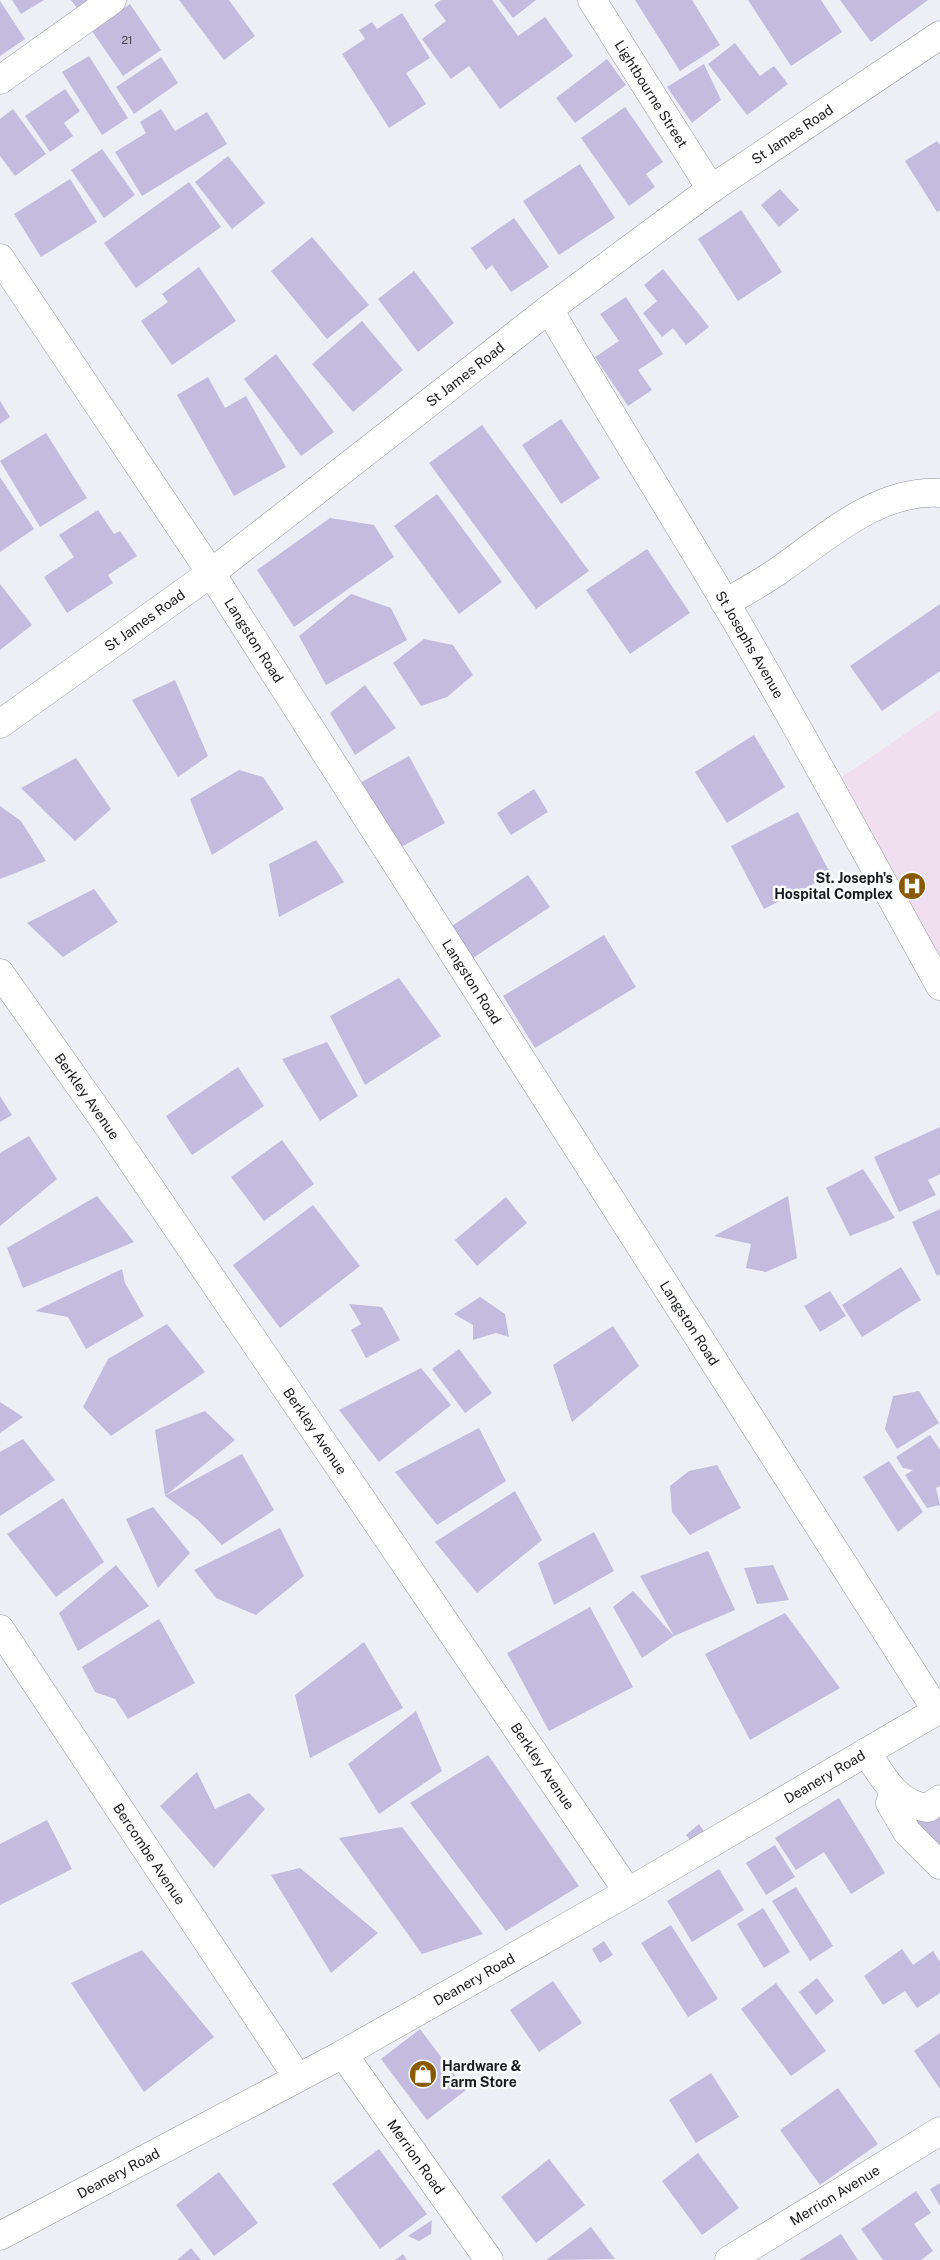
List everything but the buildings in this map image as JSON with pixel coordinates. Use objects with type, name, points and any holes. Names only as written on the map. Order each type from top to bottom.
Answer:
[{"type":"street","points":[[0,80],[112,0]]},
{"type":"street","name":"Lightbourne Street","points":[[592,0],[711,189]]},
{"type":"street","name":"St James Road","points":[[0,724],[211,573],[550,309],[711,189],[940,35]]},
{"type":"street","name":"Langston Road","points":[[0,258],[211,573],[938,1710]]},
{"type":"street","name":"St Josephs Avenue","points":[[550,309],[589,378],[725,603],[830,786],[940,986]]},
{"type":"street","points":[[725,603],[778,571],[843,525],[894,498],[925,492],[940,493]]},
{"type":"street","name":"Berkley Avenue","points":[[0,973],[106,1123],[628,1892]]},
{"type":"street","name":"Bercombe Avenue","points":[[0,1630],[298,2078]]},
{"type":"street","name":"Deanery Road","points":[[0,2236],[343,2054],[628,1892],[938,1710]]},
{"type":"street","points":[[866,1752],[894,1792],[914,1807],[928,1808],[940,1799]]},
{"type":"street","points":[[894,1792],[890,1803],[907,1832],[940,1866]]},
{"type":"street","name":"Merrion Road","points":[[343,2054],[489,2260]]},
{"type":"street","name":"Merrion Avenue","points":[[729,2260],[940,2130]]},
{"type":"shaded area","name":"St. Joseph's Hospital Complex","points":[[940,710],[940,986],[829,786]]},
{"type":"place","name":"St. Joseph's Hospital Complex","points":[[912,886]]},
{"type":"place","name":"Hardware & Farm Store","points":[[423,2074]]}]
